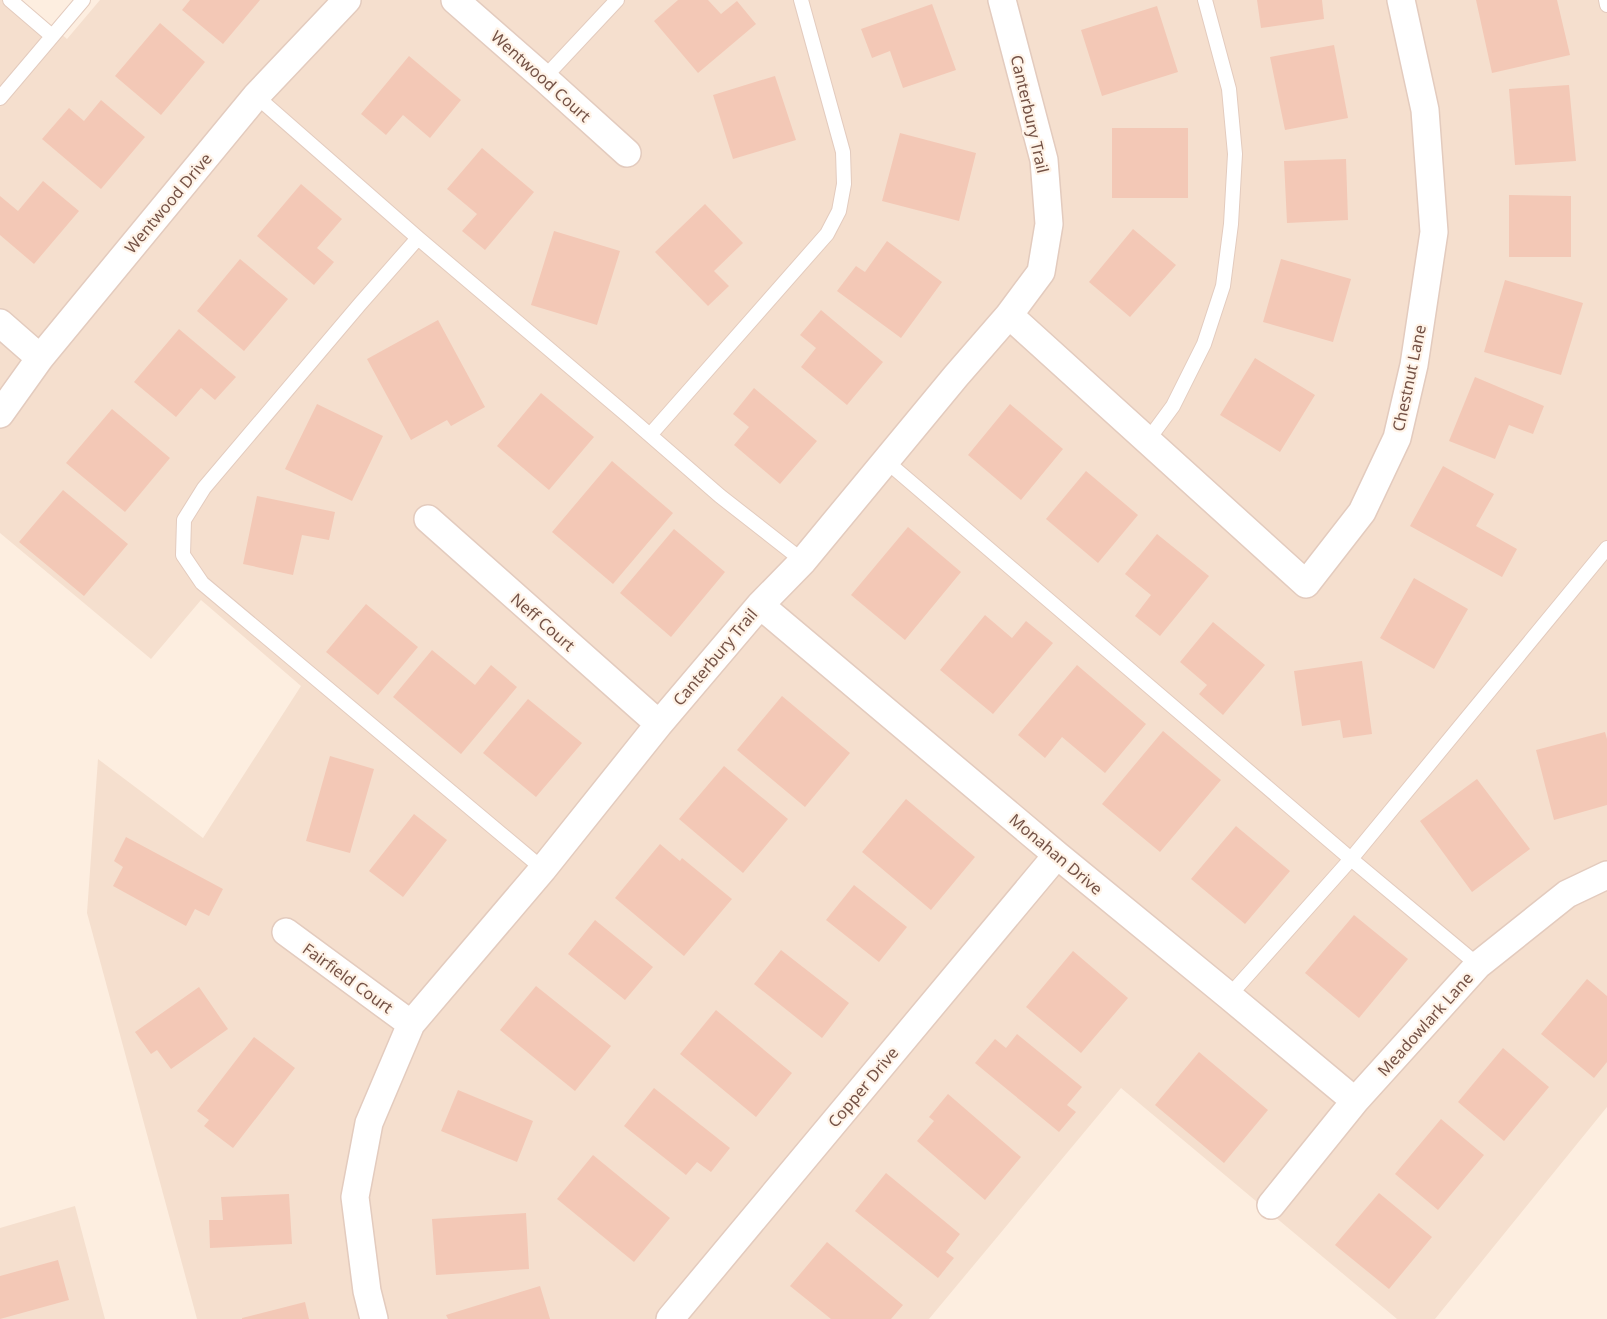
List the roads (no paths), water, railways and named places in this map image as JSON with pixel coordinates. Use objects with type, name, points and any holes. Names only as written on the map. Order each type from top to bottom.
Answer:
[{"type":"street","name":"Wentwood Drive","points":[[0,414],[40,358],[256,96],[346,0]]},
{"type":"street","name":"Wentwood Court","points":[[455,0],[627,153]]},
{"type":"street","name":"Canterbury Trail","points":[[374,1319],[367,1291],[355,1197],[369,1123],[411,1024],[543,869],[659,724],[760,605],[802,561],[1010,315],[1041,273],[1049,224],[1044,160],[1002,0]]},
{"type":"street","name":"Chestnut Lane","points":[[1010,315],[1306,584],[1362,512],[1397,438],[1414,365],[1434,232],[1425,110],[1401,0]]},
{"type":"street","points":[[0,323],[40,358]]},
{"type":"street","name":"Neff Court","points":[[428,519],[659,724]]},
{"type":"street","name":"Monahan Drive","points":[[760,605],[1354,1101]]},
{"type":"street","name":"Copper Drive","points":[[670,1319],[1057,855]]},
{"type":"street","name":"Meadowlark Lane","points":[[1271,1205],[1354,1101],[1478,966],[1567,894],[1607,875]]},
{"type":"street","name":"Fairfield Court","points":[[286,932],[411,1024]]},
{"type":"lane","points":[[10,0],[52,36]]},
{"type":"lane","points":[[0,98],[83,0]]},
{"type":"lane","points":[[544,78],[617,0]]},
{"type":"lane","points":[[650,435],[827,234],[839,211],[844,184],[843,152],[801,0]]},
{"type":"lane","points":[[1148,440],[1173,406],[1204,344],[1223,286],[1231,224],[1235,154],[1229,89],[1205,0]]},
{"type":"lane","points":[[1606,0],[1607,5]]},
{"type":"lane","points":[[256,96],[720,496],[802,561]]},
{"type":"lane","points":[[418,238],[352,312],[204,488],[184,520],[183,555],[202,583],[543,869]]},
{"type":"lane","points":[[886,460],[1478,966]]},
{"type":"lane","points":[[1229,996],[1351,859],[1607,548]]}]
